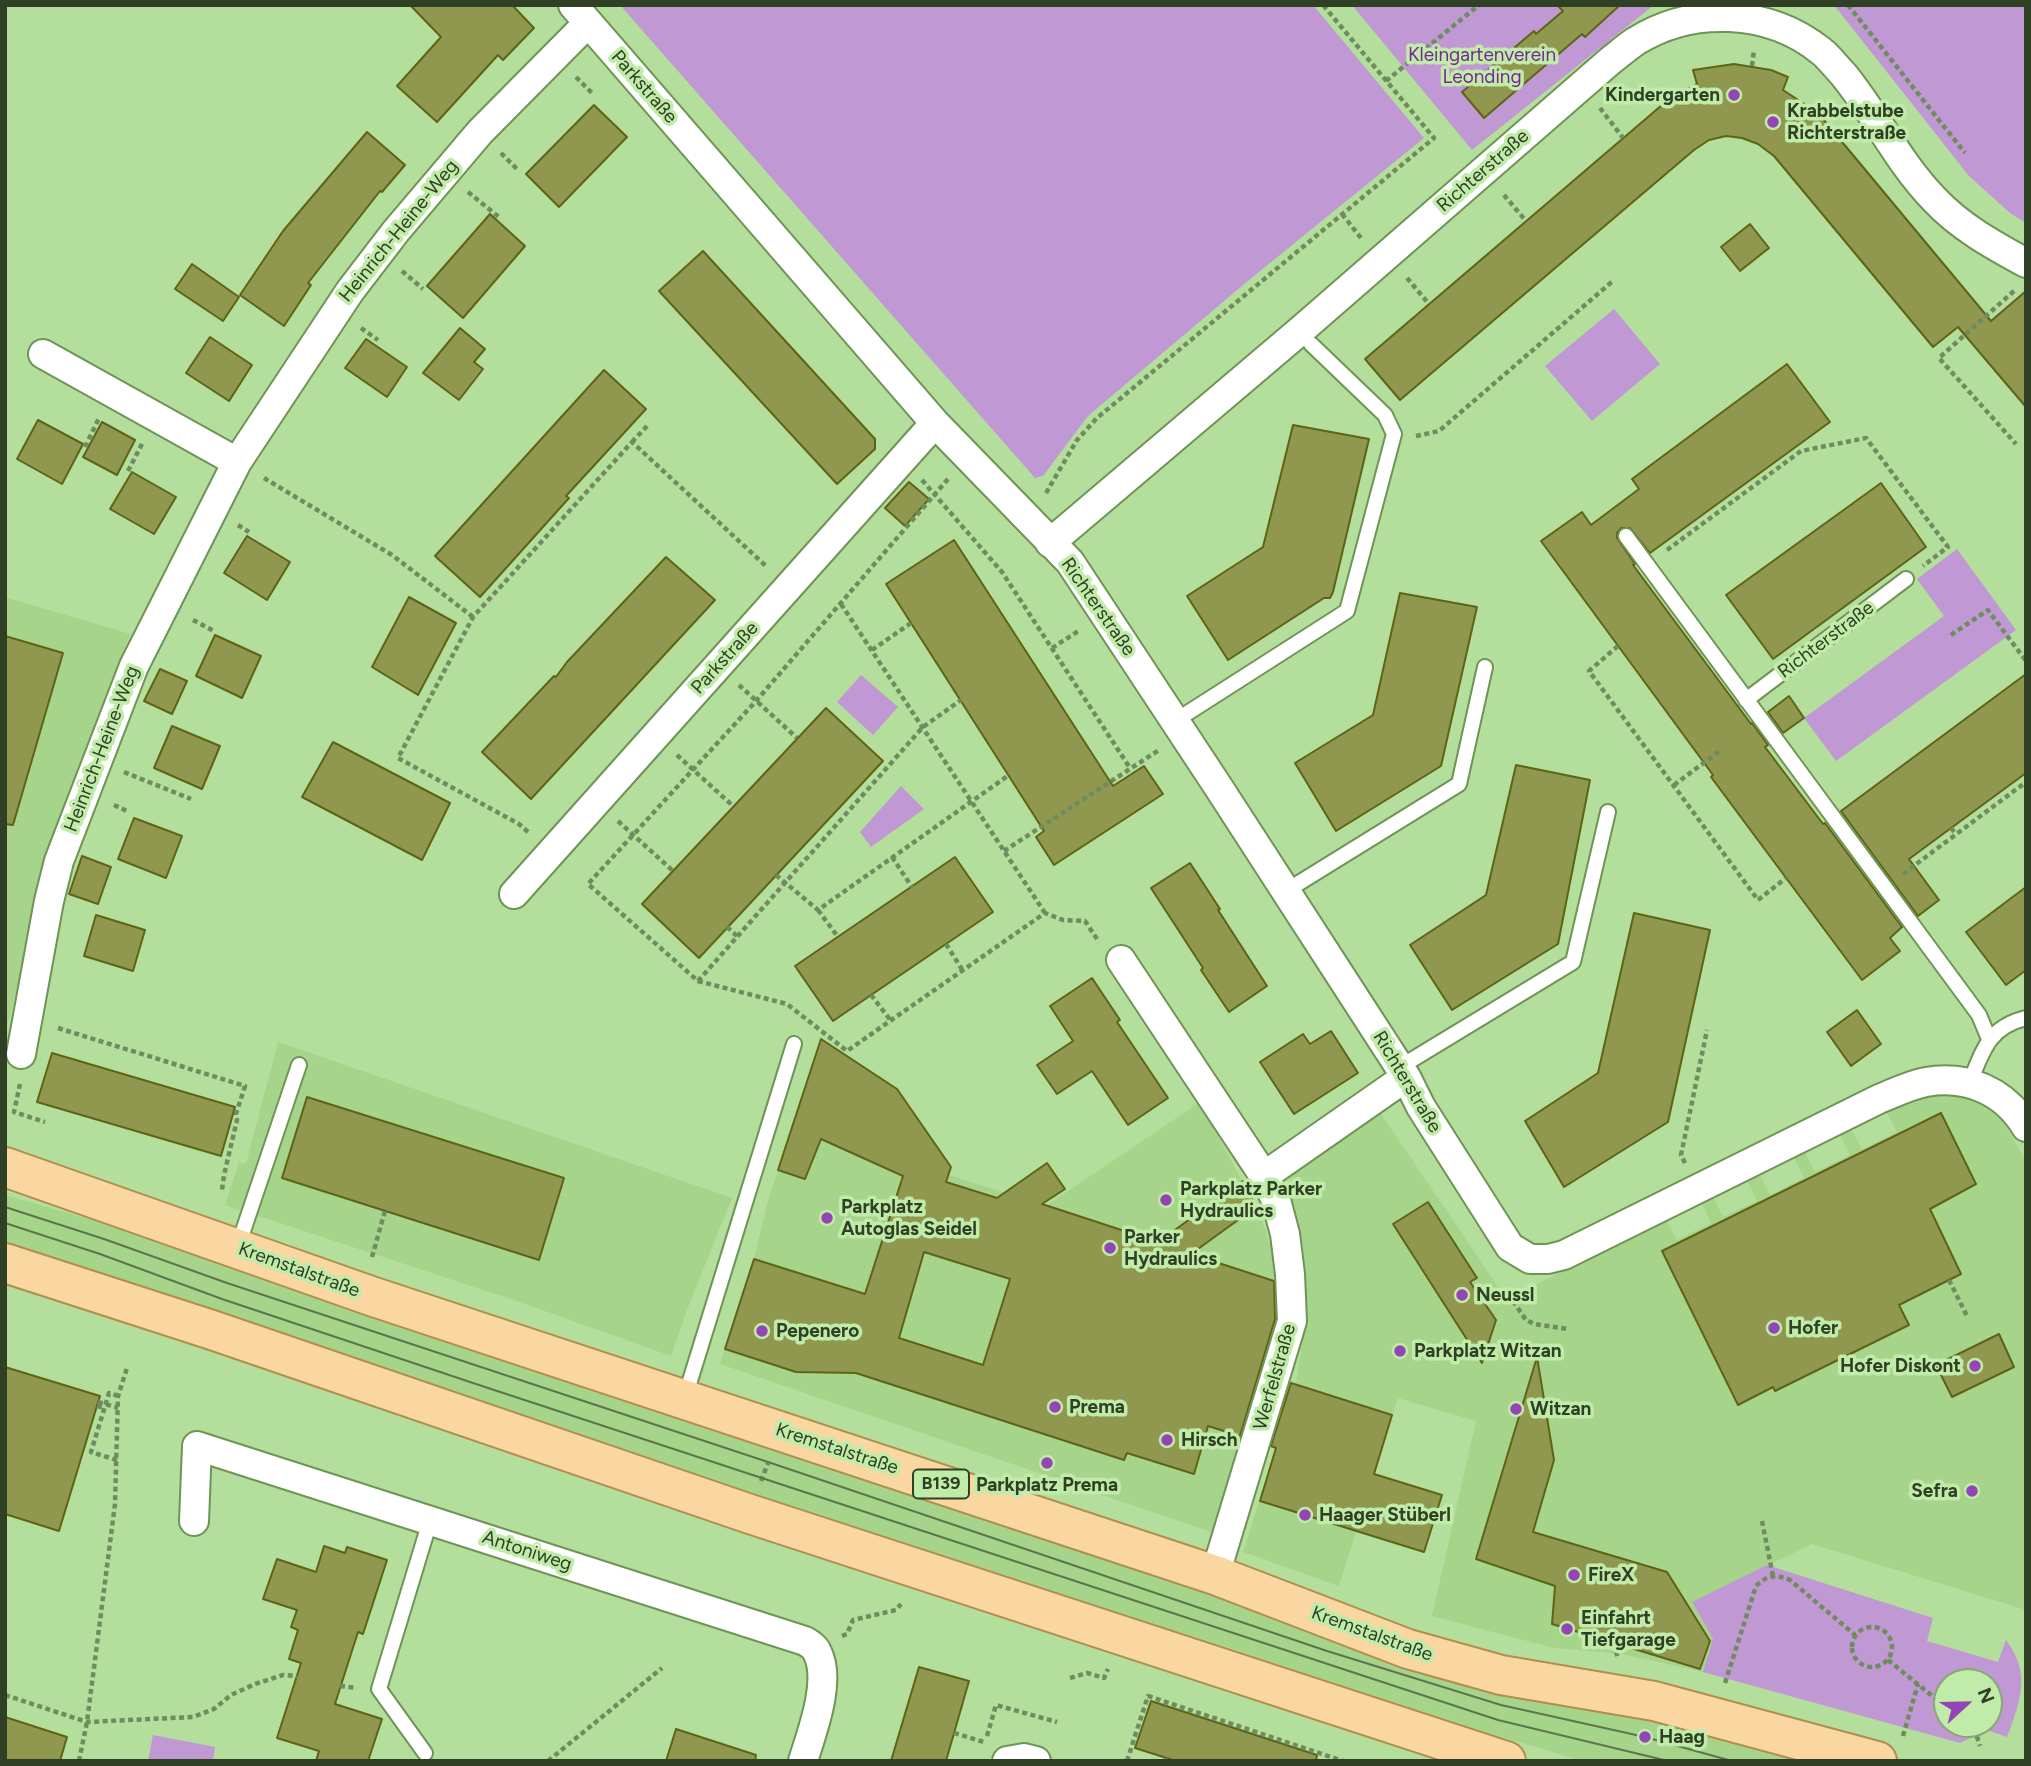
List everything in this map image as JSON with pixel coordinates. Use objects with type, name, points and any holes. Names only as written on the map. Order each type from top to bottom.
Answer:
[{"type":"main road","name":"Kremstalstraße","points":[[5,1167],[371,1296],[1215,1575],[1408,1649],[1502,1675],[1654,1701],[1890,1749]]},
{"type":"main road","points":[[5,1263],[226,1335],[750,1514],[1506,1761]]},
{"type":"street","name":"Heinrich-Heine-Weg","points":[[21,1054],[54,878],[134,666],[237,462],[350,290],[445,173],[581,14]]},
{"type":"street","name":"Parkstraße","points":[[581,14],[935,423],[1050,543]]},
{"type":"street","name":"Richterstraße","points":[[2024,273],[1933,199],[1905,165],[1861,98],[1821,51],[1793,33],[1770,23],[1746,18],[1715,17],[1687,21],[1658,30],[1636,41],[1610,61],[1321,313],[1050,543],[1070,562],[1286,891],[1403,1072],[1421,1107],[1510,1247],[1530,1259],[1548,1259],[1564,1255],[1895,1093],[1926,1082],[1970,1082],[2006,1101],[2026,1127]]},
{"type":"street","points":[[43,354],[237,462]]},
{"type":"street","name":"Parkstraße","points":[[514,894],[935,423]]},
{"type":"street","name":"Werfelstraße","points":[[1121,960],[1265,1176],[1276,1200],[1285,1234],[1292,1321],[1215,1575]]},
{"type":"street","points":[[1265,1176],[1403,1072]]},
{"type":"street","name":"Antoniweg","points":[[194,1521],[197,1446],[786,1634],[816,1648]]},
{"type":"street","points":[[803,1761],[816,1717],[822,1679],[821,1661],[816,1648]]},
{"type":"street","points":[[995,1756],[1036,1761]]},
{"type":"lane","points":[[1179,728],[1347,611],[1394,434],[1385,415],[1311,344]]},
{"type":"lane","points":[[1626,536],[1979,1015],[1989,1039]]},
{"type":"lane","name":"Richterstraße","points":[[1746,700],[1906,579]]},
{"type":"lane","points":[[1286,891],[1459,784],[1485,667]]},
{"type":"lane","points":[[1403,1072],[1573,962],[1608,813]]},
{"type":"lane","points":[[1970,1082],[1989,1039],[2011,1022],[2026,1018]]},
{"type":"lane","points":[[685,1399],[794,1044]]},
{"type":"lane","points":[[238,1248],[299,1065]]},
{"type":"lane","points":[[425,1753],[379,1689],[430,1521]]},
{"type":"path","points":[[1046,493],[1077,440],[1097,418],[1434,138],[1323,5]]},
{"type":"path","points":[[1386,81],[1479,5]]},
{"type":"path","points":[[1848,5],[1965,153]]},
{"type":"path","points":[[1595,102],[1623,138]]},
{"type":"path","points":[[445,173],[500,218]]},
{"type":"path","points":[[1496,187],[1526,221]]},
{"type":"path","points":[[1399,269],[1429,304]]},
{"type":"path","points":[[2017,444],[1939,358],[2024,273]]},
{"type":"path","points":[[1439,431],[1614,280]]},
{"type":"path","points":[[550,853],[519,824],[398,758],[473,617],[648,425]]},
{"type":"path","points":[[1647,565],[1801,451],[1866,438],[1948,547],[1906,579]]},
{"type":"path","points":[[632,442],[788,587]]},
{"type":"path","points":[[1784,455],[1788,461]]},
{"type":"path","points":[[903,458],[1002,572],[1130,768]]},
{"type":"path","points":[[967,458],[756,701],[588,884],[698,981],[787,1004],[847,1051],[1045,913]]},
{"type":"path","points":[[237,462],[392,555],[473,617]]},
{"type":"path","points":[[1709,510],[1713,517]]},
{"type":"path","points":[[841,604],[1045,913],[1063,920],[1085,921],[1102,946],[1121,960]]},
{"type":"path","points":[[1951,635],[1988,610],[2026,662]]},
{"type":"path","points":[[872,650],[911,623]]},
{"type":"path","points":[[1618,646],[1589,671],[1758,900],[1786,878]]},
{"type":"path","points":[[698,981],[923,727],[961,700]]},
{"type":"path","points":[[756,701],[797,738]]},
{"type":"path","points":[[1004,851],[1130,768],[1179,728]]},
{"type":"path","points":[[1674,785],[1721,750]]},
{"type":"path","points":[[97,761],[191,799]]},
{"type":"path","points":[[693,769],[733,806]]},
{"type":"path","points":[[818,910],[1009,775]]},
{"type":"path","points":[[1885,887],[2026,782]]},
{"type":"path","points":[[844,802],[852,807]]},
{"type":"path","points":[[1951,828],[1956,834]]},
{"type":"path","points":[[633,835],[673,871]]},
{"type":"path","points":[[892,858],[912,887]]},
{"type":"path","points":[[776,875],[818,910],[838,937]]},
{"type":"path","points":[[727,927],[737,936]]},
{"type":"path","points":[[946,944],[962,971]]},
{"type":"path","points":[[871,995],[891,1021]]},
{"type":"path","points":[[27,1019],[245,1086],[236,1114],[222,1190]]},
{"type":"path","points":[[1688,1170],[1681,1155],[1707,1030]]},
{"type":"path","points":[[21,1054],[26,1056],[14,1112],[45,1122]]},
{"type":"path","points":[[371,1264],[385,1211]]},
{"type":"path","points":[[1949,1280],[1967,1315]]},
{"type":"path","points":[[1513,1301],[1526,1320],[1534,1324],[1568,1329]]},
{"type":"path","points":[[79,1761],[87,1722],[115,1504],[118,1396],[127,1368]]},
{"type":"path","points":[[117,1460],[91,1452],[109,1393],[118,1396]]},
{"type":"path","points":[[104,1408],[98,1404],[118,1408]]},
{"type":"path","points":[[750,1514],[778,1430]]},
{"type":"path","points":[[1762,1521],[1773,1576]]},
{"type":"path","points":[[1724,1687],[1756,1586],[1763,1578],[1781,1576],[1790,1580],[1855,1635]]},
{"type":"path","points":[[816,1648],[847,1634],[853,1620],[896,1610],[901,1604]]},
{"type":"path","points":[[1864,1628],[1884,1630],[1891,1640],[1892,1652],[1888,1660],[1878,1667],[1868,1667],[1857,1661],[1852,1651],[1855,1635],[1864,1628]]},
{"type":"path","points":[[1614,1643],[1619,1664]]},
{"type":"path","points":[[1888,1660],[1933,1696]]},
{"type":"path","points":[[1070,1678],[1087,1673],[1104,1678],[1110,1663]]},
{"type":"path","points":[[548,1761],[662,1668]]},
{"type":"path","points":[[5,1695],[87,1722],[193,1717],[214,1709],[231,1695],[255,1684],[283,1675],[297,1675]]},
{"type":"path","points":[[1890,1749],[1918,1684]]},
{"type":"path","points":[[1127,1761],[1148,1696],[1343,1761]]},
{"type":"path","points":[[985,1742],[996,1705],[1057,1722]]},
{"type":"path","points":[[954,1733],[985,1742],[995,1756]]},
{"type":"path","points":[[1977,1738],[1980,1746]]},
{"type":"shaded area","points":[[5,597],[130,634],[43,860],[24,961],[5,1034]]},
{"type":"shaded area","points":[[821,1039],[897,1089],[951,1167],[949,1175],[1046,1206],[1197,1104],[1213,1127],[1256,1207],[1266,1231],[1280,1283],[1281,1311],[1214,1533],[720,1364],[754,1259],[767,1204]]},
{"type":"shaded area","points":[[278,1042],[732,1198],[671,1356],[517,1301],[225,1205],[239,1162],[246,1164]]},
{"type":"shaded area","points":[[1954,1095],[1981,1102],[2003,1122],[2026,1161],[2026,1610],[1812,1544],[1692,1602],[1713,1639],[1703,1672],[1622,1654],[1554,1648],[1432,1616],[1476,1421],[1398,1398],[1339,1586],[1243,1552],[1296,1385],[1304,1329],[1305,1297],[1289,1192],[1291,1179],[1296,1170],[1380,1112],[1506,1299],[1666,1220],[1677,1240],[1711,1223],[1702,1203],[1713,1197],[1723,1217],[1757,1201],[1747,1180],[1759,1174],[1770,1195],[1804,1178],[1794,1157],[1804,1151],[1815,1172],[1850,1155],[1839,1133],[1851,1129],[1862,1149],[1897,1132],[1886,1111],[1930,1096]]},
{"type":"shaded area","points":[[5,1195],[232,1265],[1210,1592],[1330,1641],[1452,1679],[1635,1713],[1817,1761],[1582,1761],[1496,1735],[1198,1638],[1040,1590],[5,1245]]},
{"type":"green space","points":[[620,5],[1313,5],[1424,138],[1249,280],[1088,416],[1043,476],[1035,478]]},
{"type":"green space","name":"Kleingartenverein Leonding","points":[[1352,5],[1654,5],[1472,150]]},
{"type":"green space","points":[[1834,5],[2026,5],[2026,223],[2010,213],[1969,176]]},
{"type":"green space","points":[[1614,309],[1660,364],[1592,421],[1545,366]]},
{"type":"green space","points":[[1957,549],[2016,630],[1836,761],[1804,718],[1944,616],[1917,579]]},
{"type":"green space","points":[[861,675],[898,707],[873,735],[837,702]]},
{"type":"green space","points":[[901,786],[924,809],[871,847],[860,832]]},
{"type":"green space","points":[[1767,1565],[1933,1618],[1927,1641],[1998,1662],[2006,1640],[2019,1664],[2019,1699],[2007,1737],[2003,1736],[2003,1668],[1933,1668],[1933,1736],[1703,1672],[1713,1639],[1692,1602]]},
{"type":"green space","points":[[153,1735],[215,1747],[213,1761],[148,1761]]},
{"type":"green space","points":[[1942,1738],[1970,1738],[1960,1743]]},
{"type":"building","points":[[410,5],[512,5],[534,28],[503,60],[498,55],[437,122],[397,86],[441,37]]},
{"type":"building","points":[[1557,5],[1620,5],[1585,37],[1582,34],[1484,118],[1462,92],[1534,31],[1536,34],[1563,11]]},
{"type":"building","points":[[1734,64],[1771,70],[1788,77],[1783,90],[1818,113],[1991,321],[2026,291],[2026,407],[1958,327],[1933,347],[1774,156],[1758,144],[1726,136],[1709,140],[1694,150],[1400,400],[1365,359],[1669,99],[1697,84],[1693,70]]},
{"type":"building","points":[[594,105],[627,137],[559,207],[526,174]]},
{"type":"building","points":[[367,132],[405,165],[382,192],[380,191],[308,283],[311,285],[284,326],[240,295],[283,231]]},
{"type":"building","points":[[490,214],[525,246],[463,318],[427,286]]},
{"type":"building","points":[[1750,224],[1769,248],[1740,271],[1721,247]]},
{"type":"building","points":[[703,251],[875,439],[875,449],[837,484],[659,291]]},
{"type":"building","points":[[192,264],[239,297],[223,321],[175,289]]},
{"type":"building","points":[[460,328],[485,349],[474,362],[483,369],[459,400],[423,373]]},
{"type":"building","points":[[210,337],[252,365],[229,401],[186,373]]},
{"type":"building","points":[[366,339],[407,367],[387,397],[345,368]]},
{"type":"building","points":[[1787,364],[1830,422],[1650,553],[1630,528],[1621,528],[1617,538],[1635,564],[1633,565],[1768,745],[1765,747],[1902,927],[1890,938],[1900,951],[1862,980],[1541,541],[1582,512],[1591,525],[1639,489],[1632,479]]},
{"type":"building","points":[[604,370],[646,409],[566,496],[569,498],[480,597],[435,556]]},
{"type":"building","points":[[38,420],[83,444],[62,484],[17,459]]},
{"type":"building","points":[[102,422],[135,440],[117,475],[83,457]]},
{"type":"building","points":[[1293,425],[1369,439],[1333,592],[1330,598],[1324,598],[1228,660],[1187,596],[1263,547]]},
{"type":"building","points":[[132,472],[176,497],[154,534],[110,509]]},
{"type":"building","points":[[909,482],[929,499],[905,526],[885,508]]},
{"type":"building","points":[[1881,483],[1926,547],[1773,659],[1726,595]]},
{"type":"building","points":[[247,536],[290,562],[267,600],[224,573]]},
{"type":"building","points":[[954,540],[1113,786],[1144,766],[1163,794],[1054,865],[1036,837],[1044,831],[886,584]]},
{"type":"building","points":[[666,557],[715,600],[531,799],[482,752],[554,676],[556,677]]},
{"type":"building","points":[[1400,593],[1477,607],[1441,766],[1336,831],[1295,763],[1373,715]]},
{"type":"building","points":[[409,597],[456,623],[418,695],[372,667]]},
{"type":"building","points":[[215,635],[261,656],[242,698],[196,676]]},
{"type":"building","points":[[5,636],[63,653],[13,825],[5,824]]},
{"type":"building","points":[[160,669],[187,681],[172,714],[144,701]]},
{"type":"building","points":[[2026,674],[2026,773],[1909,859],[1939,900],[1918,916],[1841,811]]},
{"type":"building","points":[[1789,696],[1804,718],[1783,733],[1768,712]]},
{"type":"building","points":[[826,708],[883,761],[699,958],[642,904]]},
{"type":"building","points":[[172,726],[220,746],[202,789],[154,768]]},
{"type":"building","points":[[333,742],[450,803],[422,860],[302,797]]},
{"type":"building","points":[[1516,765],[1590,780],[1558,944],[1452,1010],[1410,945],[1486,895]]},
{"type":"building","points":[[134,818],[182,836],[166,878],[118,859]]},
{"type":"building","points":[[82,856],[111,867],[98,904],[69,894]]},
{"type":"building","points":[[955,857],[993,912],[833,1021],[795,966]]},
{"type":"building","points":[[1190,863],[1267,986],[1229,1012],[1151,888]]},
{"type":"building","points":[[2026,887],[2026,970],[2006,985],[1966,932]]},
{"type":"building","points":[[1634,913],[1710,930],[1668,1122],[1564,1187],[1525,1121],[1598,1073]]},
{"type":"building","points":[[96,915],[145,930],[133,971],[84,956]]},
{"type":"building","points":[[1092,978],[1120,1020],[1117,1022],[1168,1098],[1128,1125],[1092,1071],[1057,1094],[1037,1065],[1073,1041],[1050,1006]]},
{"type":"building","points":[[1857,1010],[1881,1044],[1851,1066],[1827,1032]]},
{"type":"building","points":[[1331,1031],[1358,1073],[1294,1114],[1260,1062],[1303,1034],[1310,1044]]},
{"type":"building","points":[[821,1039],[897,1089],[951,1167],[946,1182],[997,1198],[1047,1163],[1065,1189],[1042,1204],[1158,1242],[1243,1181],[1256,1207],[1191,1254],[1274,1281],[1275,1319],[1240,1436],[1208,1426],[1194,1474],[1127,1453],[1124,1460],[856,1373],[796,1372],[725,1349],[754,1259],[865,1294],[903,1176],[821,1139],[805,1179],[778,1170]],"holes":[[[924,1252],[1010,1279],[983,1365],[899,1338]]]},
{"type":"building","points":[[52,1053],[235,1107],[221,1156],[37,1102]]},
{"type":"building","points":[[307,1097],[564,1178],[539,1260],[282,1178]]},
{"type":"building","points":[[1941,1113],[1976,1184],[1930,1209],[1961,1274],[1899,1305],[1909,1325],[1775,1391],[1773,1387],[1738,1405],[1662,1251]]},
{"type":"building","points":[[1428,1202],[1477,1278],[1470,1282],[1496,1320],[1482,1363],[1393,1224]]},
{"type":"building","name":"Hofer Diskont","points":[[1999,1334],[2014,1367],[1952,1397],[1936,1365]]},
{"type":"building","points":[[1537,1357],[1554,1460],[1533,1532],[1667,1572],[1710,1641],[1700,1669],[1552,1624],[1555,1586],[1476,1559]]},
{"type":"building","points":[[5,1367],[100,1396],[59,1531],[5,1514]]},
{"type":"building","points":[[1291,1383],[1392,1415],[1374,1474],[1442,1495],[1424,1552],[1260,1501],[1276,1448],[1271,1446]]},
{"type":"building","points":[[324,1546],[345,1553],[347,1547],[387,1560],[363,1634],[358,1632],[335,1704],[382,1719],[368,1761],[316,1761],[319,1751],[277,1738],[301,1663],[289,1659],[298,1630],[291,1627],[297,1610],[263,1599],[277,1559],[316,1572]]},
{"type":"building","points":[[919,1667],[969,1681],[946,1761],[891,1761]]},
{"type":"building","points":[[1151,1701],[1317,1755],[1316,1761],[1176,1761],[1135,1748]]},
{"type":"building","points":[[5,1717],[67,1737],[60,1761],[5,1761]]},
{"type":"building","points":[[676,1729],[756,1755],[755,1761],[666,1761]]},
{"type":"tram line","points":[[5,1207],[1327,1651],[1501,1705],[1645,1737],[1732,1761]]},
{"type":"tram line","points":[[5,1223],[485,1387],[1498,1720],[1668,1761]]},
{"type":"place","name":"Kindergarten","points":[[1734,95]]},
{"type":"place","name":"Krabbelstube Richterstraße","points":[[1773,122]]},
{"type":"place","name":"Parkplatz Parker Hydraulics","points":[[1166,1200]]},
{"type":"place","name":"Parkplatz Autoglas Seidel","points":[[827,1218]]},
{"type":"place","name":"Parker Hydraulics","points":[[1110,1248]]},
{"type":"place","name":"Neussl","points":[[1462,1295]]},
{"type":"place","name":"Hofer","points":[[1774,1328]]},
{"type":"place","name":"Pepenero","points":[[762,1331]]},
{"type":"place","name":"Parkplatz Witzan","points":[[1400,1351]]},
{"type":"place","name":"Hofer Diskont","points":[[1975,1366]]},
{"type":"place","name":"Prema","points":[[1055,1407]]},
{"type":"place","name":"Witzan","points":[[1516,1409]]},
{"type":"place","name":"Hirsch","points":[[1167,1440]]},
{"type":"place","name":"Parkplatz Prema","points":[[1047,1463]]},
{"type":"place","name":"Sefra","points":[[1972,1491]]},
{"type":"place","name":"Haager Stüberl","points":[[1305,1515]]},
{"type":"place","name":"FireX","points":[[1574,1575]]},
{"type":"place","name":"Einfahrt Tiefgarage","points":[[1567,1629]]},
{"type":"place","name":"Haag","points":[[1645,1737]]}]
